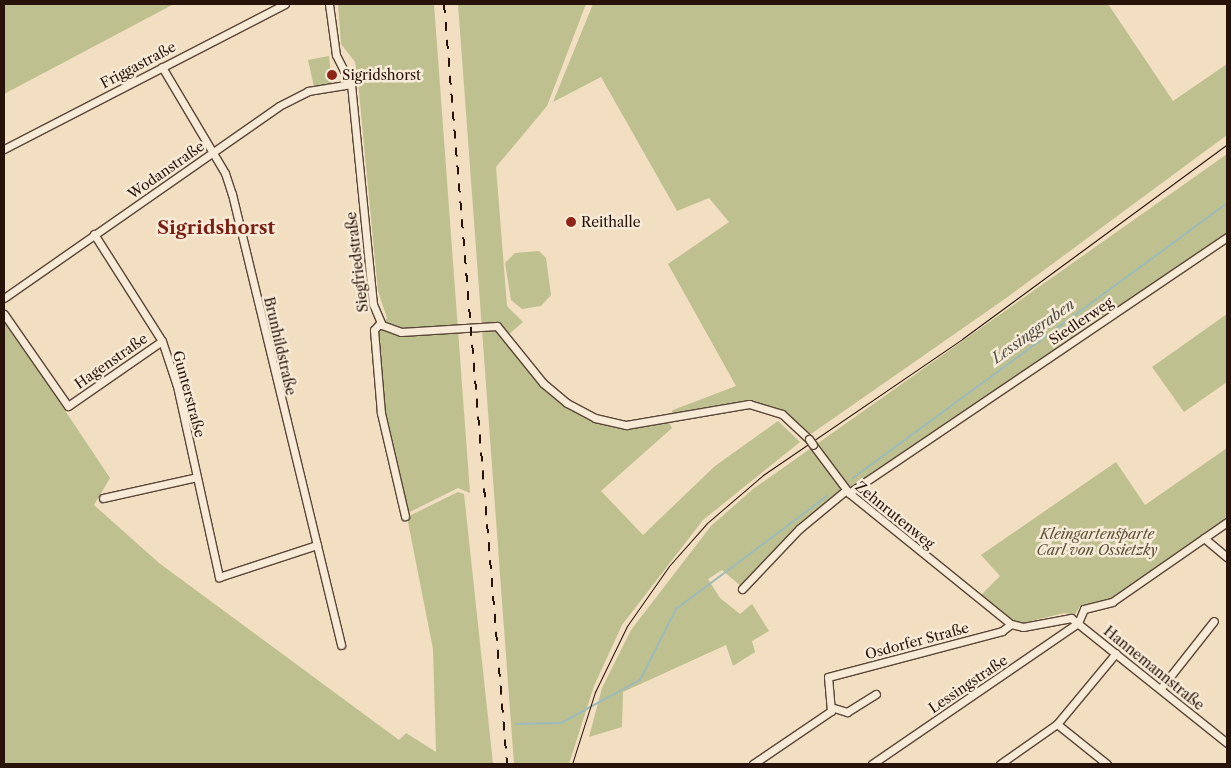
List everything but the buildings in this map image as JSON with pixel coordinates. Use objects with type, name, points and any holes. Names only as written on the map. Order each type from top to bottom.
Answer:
[{"type":"street","name":"Friggastraße","points":[[4,149],[285,4]]},
{"type":"street","name":"Siegfriedstraße","points":[[329,4],[336,56],[351,84],[373,304],[380,323],[374,330],[381,414],[405,516]]},
{"type":"street","name":"Brunhildstraße","points":[[162,67],[213,153],[232,194],[341,645]]},
{"type":"street","name":"Wodanstraße","points":[[4,298],[94,234],[308,91],[351,84]]},
{"type":"street","name":"Gunterstraße","points":[[94,234],[162,341],[197,477],[219,578],[317,544]]},
{"type":"street","name":"Siedlerweg","points":[[742,589],[799,529],[847,492],[1227,236]]},
{"type":"street","name":"Hagenstraße","points":[[4,314],[68,406],[162,341]]},
{"type":"street","name":"Zehnrutenweg","points":[[380,323],[401,332],[497,326],[543,383],[567,404],[595,418],[626,425],[749,404],[782,414],[811,442],[847,492],[1011,624]]},
{"type":"street","points":[[103,498],[197,477]]},
{"type":"street","points":[[1078,624],[1084,609],[1112,602],[1227,522]]},
{"type":"street","points":[[1204,538],[1227,557]]},
{"type":"street","name":"Hannemannstraße","points":[[1011,624],[1023,627],[1064,616],[1078,624],[1116,653],[1227,742]]},
{"type":"street","points":[[1161,688],[1214,621]]},
{"type":"street","name":"Osdorfer Straße","points":[[834,708],[828,677],[1002,631],[1011,624]]},
{"type":"street","name":"Lessingstraße","points":[[872,764],[1078,624]]},
{"type":"street","points":[[1000,764],[1057,724],[1116,653]]},
{"type":"street","points":[[753,764],[834,708],[847,712],[876,694]]},
{"type":"street","points":[[1057,724],[1107,764]]},
{"type":"green space","points":[[4,4],[174,4],[4,94]]},
{"type":"green space","points":[[338,4],[434,4],[470,493],[458,488],[410,512],[405,509],[383,413],[377,334],[387,318],[378,291],[355,62],[341,44]]},
{"type":"green space","points":[[458,4],[586,4],[547,106],[496,167],[507,306],[523,322],[508,335],[543,383],[595,417],[626,425],[668,421],[672,428],[601,491],[643,535],[715,466],[778,421],[800,442],[703,520],[622,625],[594,686],[569,764],[514,764]]},
{"type":"green space","points":[[593,4],[1108,4],[1173,101],[1227,64],[1227,135],[1009,296],[811,434],[785,412],[750,401],[670,415],[673,410],[736,386],[668,264],[729,222],[709,198],[677,211],[601,77],[553,102]]},
{"type":"green space","points":[[329,56],[332,84],[314,87],[308,60]]},
{"type":"green space","points":[[1227,154],[1227,234],[853,488],[847,486],[742,587],[722,570],[708,579],[720,598],[740,614],[752,604],[769,631],[752,641],[755,652],[733,666],[726,645],[623,692],[622,727],[589,737],[602,688],[631,630],[711,526],[753,489]]},
{"type":"green space","points":[[539,251],[546,258],[551,295],[541,306],[522,309],[511,300],[505,263],[515,253]]},
{"type":"green space","points":[[1227,314],[1227,382],[1184,412],[1152,367]]},
{"type":"green space","points":[[4,319],[110,478],[94,505],[159,563],[399,740],[406,733],[436,752],[433,649],[407,517],[458,492],[464,494],[493,764],[4,764]]},
{"type":"green space","name":"Kleingartensparte Carl von Ossietzky","points":[[1227,448],[1227,520],[1110,599],[1080,606],[1075,615],[1064,613],[1023,623],[1012,621],[980,596],[1000,576],[981,555],[1116,462],[1145,505]]},
{"type":"waterway","name":"Lessinggraben","points":[[853,478],[1227,203]]},
{"type":"waterway","name":"Lessinggraben","points":[[516,724],[561,723],[640,680],[676,609],[827,496]]},
{"type":"tram line","points":[[572,764],[595,692],[627,626],[669,566],[707,523],[763,475],[962,339],[1227,144]]},
{"type":"railway","points":[[444,4],[507,764]]},
{"type":"place","name":"Sigridshorst","points":[[332,75]]},
{"type":"place","name":"Reithalle","points":[[571,222]]},
{"type":"district","name":"Sigridshorst","points":[[216,228]]}]
